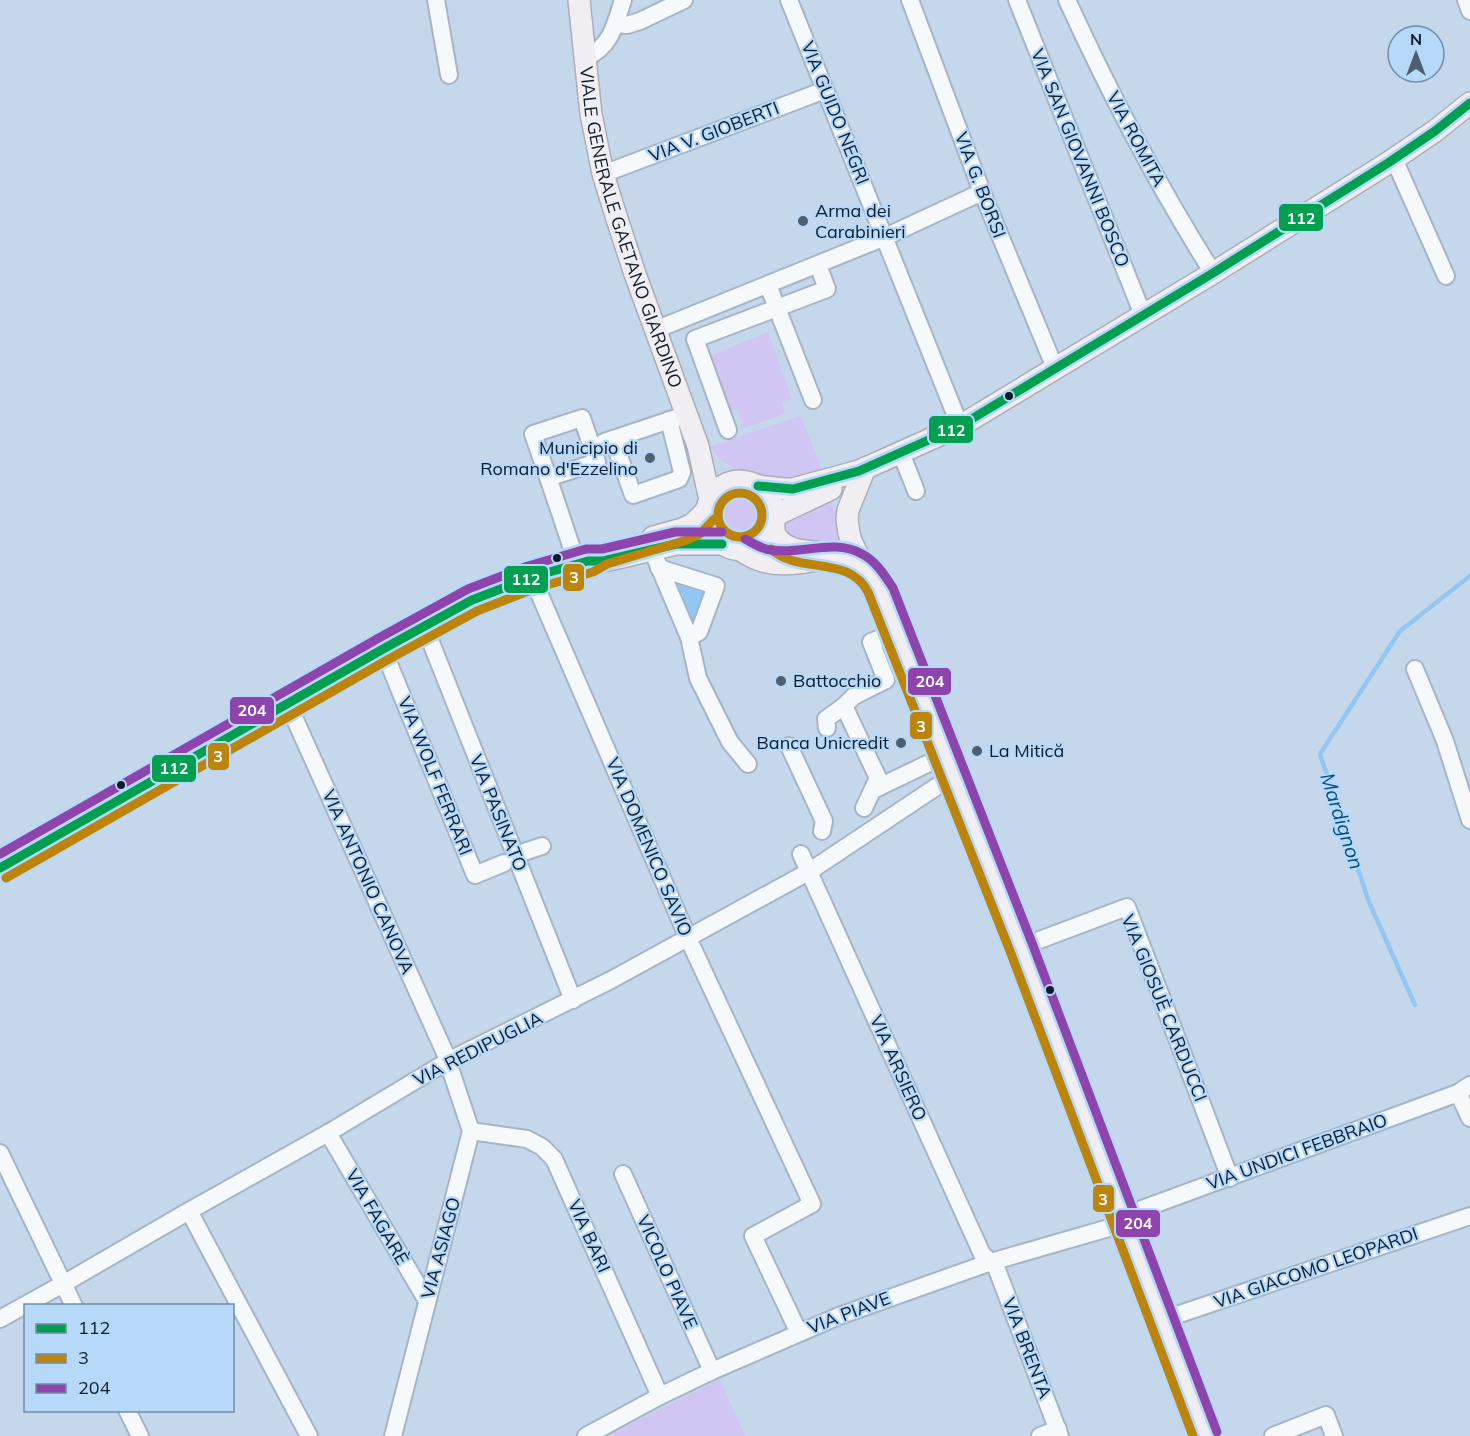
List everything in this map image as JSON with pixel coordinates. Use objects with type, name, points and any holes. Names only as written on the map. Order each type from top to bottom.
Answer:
[{"type":"main road","name":"VIALE GENERALE GAETANO GIARDINO","points":[[579,0],[591,114],[603,174],[655,330],[678,418],[699,450],[718,467],[750,484]]},
{"type":"main road","points":[[583,562],[656,559],[676,544],[750,548],[760,543],[767,536],[774,521],[862,470],[960,426],[1213,273],[1394,159],[1470,103]]},
{"type":"main road","name":"VIALE GENERALE GAETANO GIARDINO","points":[[699,450],[708,505]]},
{"type":"main road","points":[[0,867],[472,600],[532,577],[583,562],[602,553],[682,529],[693,524],[715,492],[732,482],[793,489],[862,470]]},
{"type":"main road","points":[[862,470],[848,510],[847,519],[851,541],[864,568],[879,587],[898,631],[1021,947],[1206,1436]]},
{"type":"main road","points":[[750,484],[767,494],[773,504],[777,538],[784,544],[851,561],[864,568]]},
{"type":"main road","points":[[708,505],[706,520],[715,538],[756,559],[770,562],[811,561],[836,557]]},
{"type":"street","points":[[436,0],[449,75]]},
{"type":"street","points":[[584,49],[608,41],[623,0]]},
{"type":"street","points":[[615,24],[627,25],[640,21],[684,0]]},
{"type":"street","name":"VIA GUIDO NEGRI","points":[[789,0],[960,426]]},
{"type":"street","name":"VIA G. BORSI","points":[[910,0],[982,192],[1055,368]]},
{"type":"street","name":"VIA SAN GIOVANNI BOSCO","points":[[1017,0],[1143,315]]},
{"type":"street","name":"VIA ROMITA","points":[[1067,0],[1155,175],[1213,273]]},
{"type":"street","points":[[1466,0],[1470,11]]},
{"type":"street","name":"VIA V. GIOBERTI","points":[[603,174],[825,90]]},
{"type":"street","points":[[1394,159],[1446,276]]},
{"type":"street","points":[[655,330],[885,237],[982,192]]},
{"type":"street","points":[[728,430],[695,339],[827,289],[818,265]]},
{"type":"street","points":[[768,285],[813,400]]},
{"type":"street","points":[[583,562],[548,478],[533,434],[582,418],[594,454]]},
{"type":"street","points":[[548,478],[594,454],[616,447],[678,418],[682,472],[679,479],[633,495],[616,447]]},
{"type":"street","points":[[901,453],[916,490]]},
{"type":"street","points":[[656,559],[716,586],[699,632],[689,637]]},
{"type":"street","points":[[656,559],[689,637],[698,678],[730,742],[748,765]]},
{"type":"street","name":"VIA DOMENICO SAVIO","points":[[532,577],[688,938],[812,1204],[753,1236],[799,1333]]},
{"type":"street","name":"VIA PASINATO","points":[[424,626],[510,859],[573,1000]]},
{"type":"street","points":[[827,728],[826,719],[854,696],[886,680],[871,642],[898,631]]},
{"type":"street","name":"VIA WOLF FERRARI","points":[[383,649],[475,875],[510,859]]},
{"type":"street","points":[[1415,669],[1445,741],[1470,820]]},
{"type":"street","name":"VIA ANTONIO CANOVA","points":[[288,704],[448,1061]]},
{"type":"street","points":[[844,706],[878,778],[864,808]]},
{"type":"street","points":[[789,746],[824,821],[822,831]]},
{"type":"street","points":[[873,790],[927,764]]},
{"type":"street","name":"VIA REDIPUGLIA","points":[[26,1304],[448,1061],[573,1000],[810,871],[954,775]]},
{"type":"street","points":[[510,859],[543,846]]},
{"type":"street","name":"VIA ARSIERO","points":[[801,854],[982,1254],[991,1262]]},
{"type":"street","name":"VIA GIOSUÈ CARDUCCI","points":[[1021,947],[1127,907],[1230,1178]]},
{"type":"street","points":[[448,1061],[471,1131]]},
{"type":"street","points":[[1464,1089],[1470,1118]]},
{"type":"street","name":"VIA UNDICI FEBBRAIO","points":[[1124,1220],[1464,1089]]},
{"type":"street","name":"VIA ASIAGO","points":[[393,1436],[471,1131]]},
{"type":"street","name":"VIA BARI","points":[[471,1131],[527,1139],[542,1147],[554,1159],[660,1396]]},
{"type":"street","name":"VIA FAGARÈ","points":[[328,1132],[427,1301]]},
{"type":"street","points":[[0,1152],[73,1304]]},
{"type":"street","name":"VICOLO PIAVE","points":[[623,1174],[712,1371]]},
{"type":"street","points":[[189,1211],[309,1436]]},
{"type":"street","name":"VIA GIACOMO LEOPARDI","points":[[1162,1320],[1470,1216]]},
{"type":"street","name":"VIA PIAVE","points":[[586,1436],[712,1371],[839,1316],[991,1262],[1124,1220]]},
{"type":"street","name":"VIA BRENTA","points":[[991,1262],[996,1268],[1059,1433]]},
{"type":"street","name":"VIA REDIPUGLIA","points":[[0,1318],[24,1305]]},
{"type":"street","points":[[128,1412],[140,1436]]},
{"type":"street","points":[[1273,1436],[1326,1415],[1334,1436]]},
{"type":"street","points":[[1040,1436],[1059,1433]]},
{"type":"shaded area","points":[[768,332],[792,399],[782,402],[785,414],[744,428],[737,409],[730,412],[709,356]]},
{"type":"shaded area","points":[[801,416],[821,468],[816,477],[793,482],[762,477],[722,461],[710,447]]},
{"type":"shaded area","points":[[740,492],[756,499],[763,515],[756,531],[740,538],[724,531],[717,515],[724,499]]},
{"type":"shaded area","points":[[835,495],[833,509],[842,511],[847,548],[798,543],[784,534],[784,522]]},
{"type":"shaded area","points":[[720,1379],[745,1436],[607,1436]]},
{"type":"water","points":[[676,579],[706,590],[693,622]]},
{"type":"waterway","name":"Mardignon","points":[[1415,1005],[1369,902],[1320,754],[1400,631],[1470,576]]},
{"type":"transit line","name":"112","points":[[758,486],[793,489],[859,471],[960,426],[1213,273],[1388,163],[1435,131],[1470,103]]},
{"type":"transit line","name":"3","points":[[740,493],[755,500],[762,515],[755,530],[740,537],[725,530],[718,515],[725,500],[740,493]]},
{"type":"transit line","name":"3","points":[[6,878],[477,611],[536,588],[593,572],[607,564],[687,540],[700,534],[714,519]]},
{"type":"transit line","name":"204","points":[[0,854],[468,589],[528,566],[586,549],[602,549],[675,532],[722,532]]},
{"type":"transit line","name":"204","points":[[745,539],[771,550],[829,547],[851,549],[872,561],[893,588],[1032,943],[1217,1432]]},
{"type":"transit line","name":"112","points":[[0,868],[472,600],[532,577],[588,561],[603,561],[676,544],[722,544]]},
{"type":"transit line","name":"3","points":[[771,549],[782,557],[848,573],[859,580],[868,592],[1010,951],[1193,1436]]},
{"type":"place","name":"Arma dei Carabinieri","points":[[803,221]]},
{"type":"place","name":"Municipio di Romano d'Ezzelino","points":[[650,458]]},
{"type":"place","name":"Battocchio","points":[[781,681]]},
{"type":"place","name":"Banca Unicredit","points":[[901,743]]},
{"type":"place","name":"La Mitică","points":[[977,751]]}]
